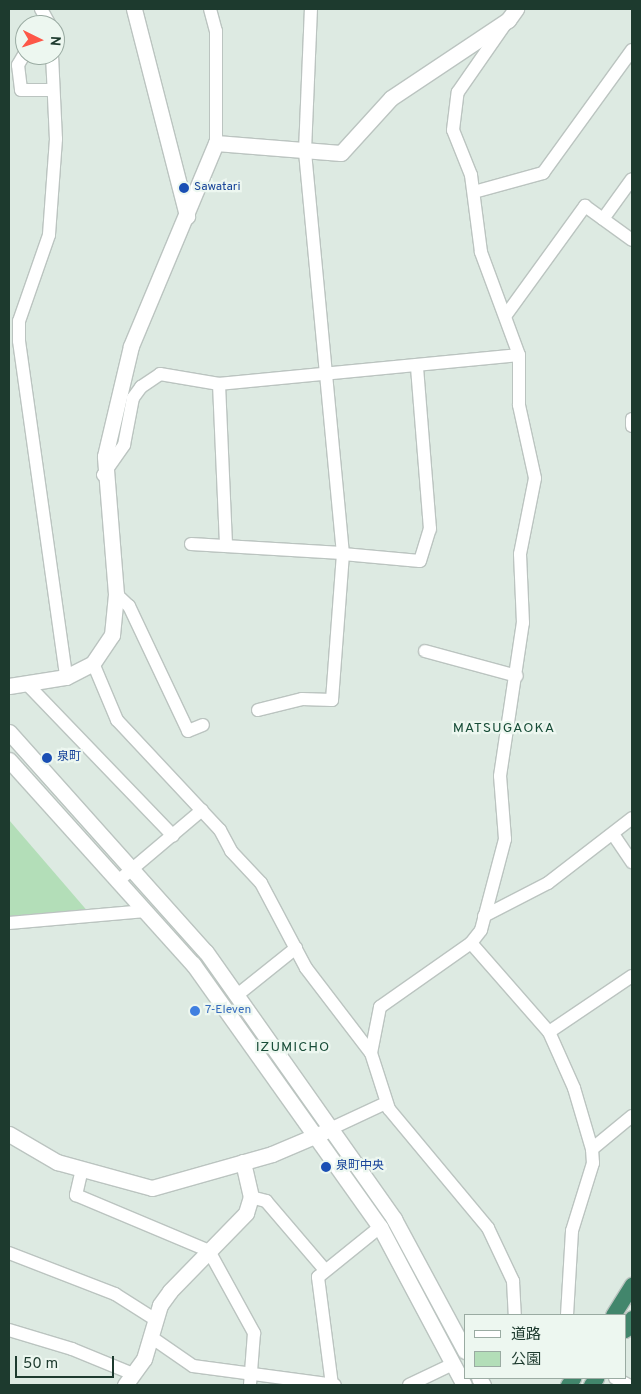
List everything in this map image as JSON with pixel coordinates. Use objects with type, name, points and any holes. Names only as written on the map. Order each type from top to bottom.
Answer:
[{"type":"highway","points":[[614,1314],[632,1285]]},
{"type":"street","points":[[134,9],[187,216]]},
{"type":"street","points":[[9,686],[66,676],[94,663],[112,635],[116,594],[116,555],[103,475],[131,346],[216,143],[216,31],[210,9]]},
{"type":"street","points":[[258,710],[302,700],[332,700],[342,554],[305,151],[310,9]]},
{"type":"street","points":[[216,143],[341,153],[397,93],[512,14]]},
{"type":"street","points":[[371,1053],[380,1007],[471,943],[484,916],[505,839],[500,776],[517,676],[522,623],[520,554],[535,478],[518,405],[519,355],[506,315],[481,252],[474,192],[453,130],[455,101],[512,14]]},
{"type":"street","points":[[474,192],[544,173],[632,50]]},
{"type":"street","points":[[18,65],[21,90],[54,90]]},
{"type":"street","points":[[53,65],[56,139],[50,235],[19,321],[19,341],[66,676]]},
{"type":"street","points":[[603,219],[632,179]]},
{"type":"street","points":[[506,315],[585,206],[632,240]]},
{"type":"street","points":[[103,475],[124,445],[133,398],[141,387],[170,372],[219,384],[519,355]]},
{"type":"street","points":[[190,544],[226,543],[420,561],[430,530],[416,366]]},
{"type":"street","points":[[219,384],[226,543]]},
{"type":"street","points":[[632,420],[632,426]]},
{"type":"street","points":[[116,594],[129,606],[188,731],[203,725]]},
{"type":"street","points":[[425,651],[517,676]]},
{"type":"street","points":[[94,663],[118,720],[202,810],[261,883],[296,948],[371,1053],[386,1103],[419,1150],[488,1228],[513,1281],[515,1314]]},
{"type":"street","points":[[26,683],[173,836]]},
{"type":"street","points":[[9,732],[206,952],[236,996],[380,1227],[464,1385]]},
{"type":"street","points":[[9,760],[193,964],[321,1133],[394,1219],[463,1347]]},
{"type":"street","points":[[118,881],[202,810]]},
{"type":"street","points":[[484,916],[548,883],[632,818]]},
{"type":"street","points":[[612,834],[632,862]]},
{"type":"street","points":[[9,923],[145,911]]},
{"type":"street","points":[[471,943],[549,1032],[574,1088],[592,1149],[593,1163],[572,1231],[567,1314]]},
{"type":"street","points":[[236,996],[296,948]]},
{"type":"street","points":[[549,1032],[632,976]]},
{"type":"street","points":[[9,1134],[57,1162],[152,1188],[243,1162],[321,1133],[386,1103]]},
{"type":"street","points":[[592,1149],[632,1116]]},
{"type":"street","points":[[9,1330],[72,1348],[129,1380],[144,1359],[156,1320],[170,1291],[246,1213],[251,1197],[243,1162]]},
{"type":"street","points":[[82,1169],[76,1195],[209,1251],[254,1333],[251,1380]]},
{"type":"street","points":[[251,1197],[266,1201],[325,1270]]},
{"type":"street","points":[[151,1337],[192,1366],[251,1380],[333,1385],[318,1277],[380,1227]]},
{"type":"street","points":[[9,1253],[115,1294],[156,1320]]},
{"type":"street","points":[[409,1385],[453,1364]]},
{"type":"street","points":[[617,1379],[628,1385]]},
{"type":"green space","points":[[9,820],[90,914],[9,920]]},
{"type":"place","name":"Sawatari","points":[[184,188]]},
{"type":"place","name":"泉町","points":[[47,758]]},
{"type":"place","name":"7-Eleven","points":[[195,1011]]},
{"type":"place","name":"泉町中央","points":[[326,1167]]},
{"type":"district","name":"MATSUGAOKA","points":[[504,729]]},
{"type":"district","name":"IZUMICHO","points":[[293,1048]]}]
